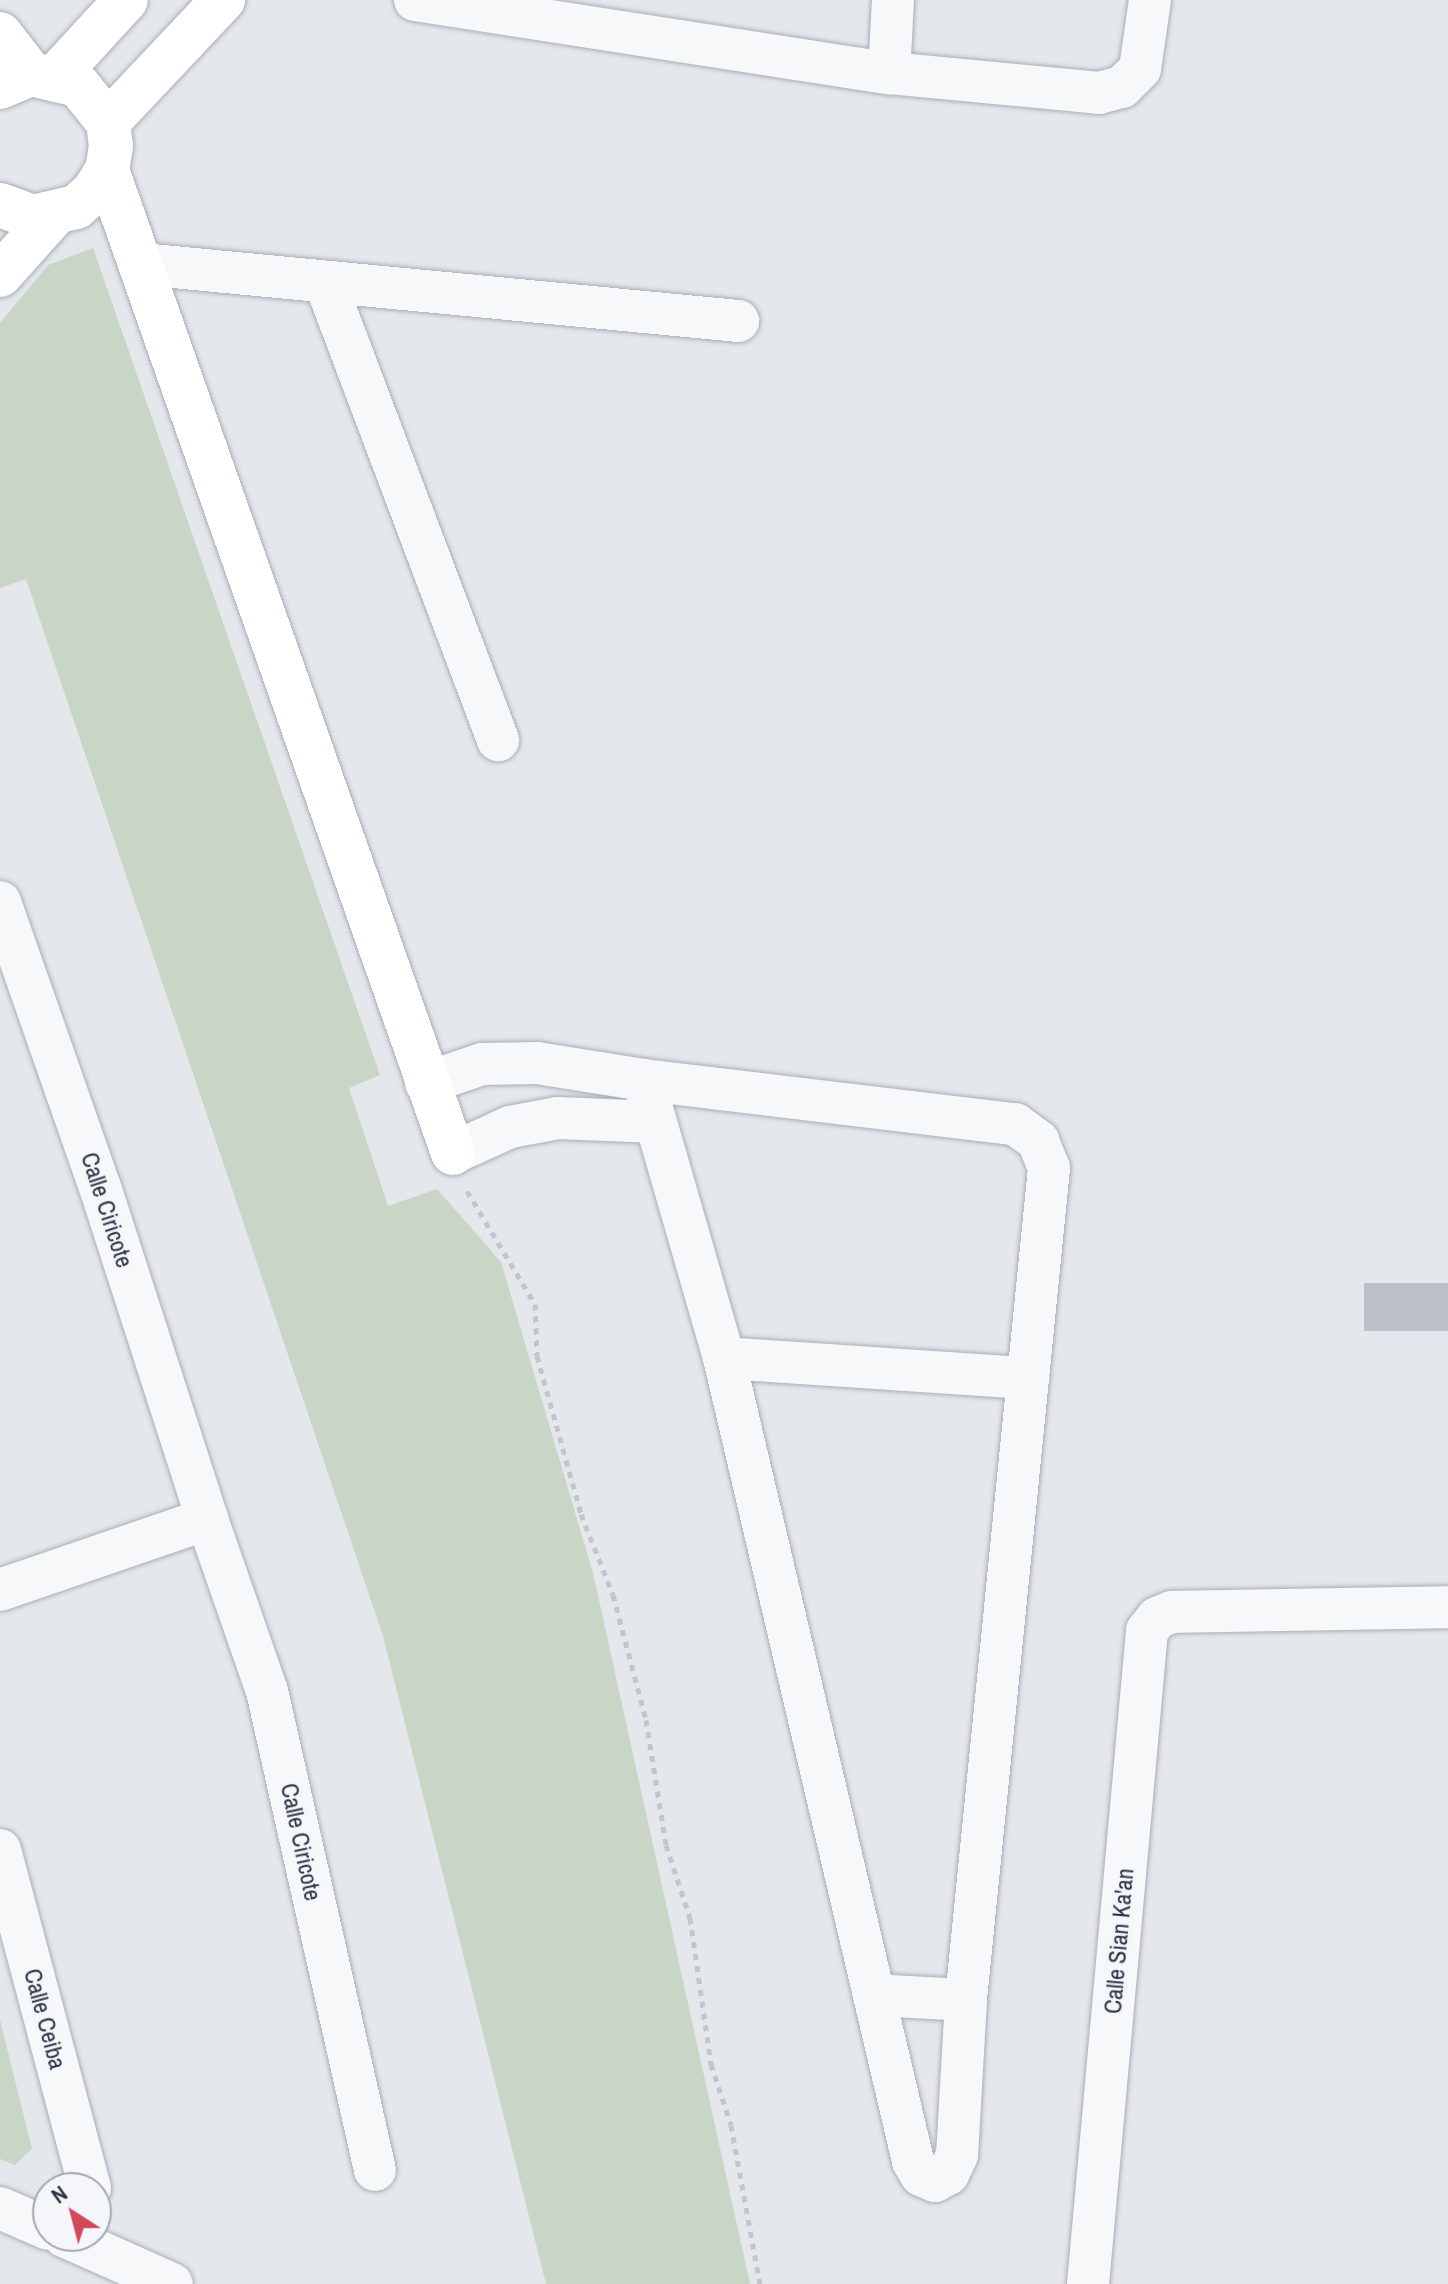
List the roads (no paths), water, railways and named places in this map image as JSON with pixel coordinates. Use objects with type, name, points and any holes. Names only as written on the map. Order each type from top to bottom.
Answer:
[{"type":"main road","points":[[29,79],[126,0]]},
{"type":"main road","points":[[108,122],[223,0]]},
{"type":"main road","points":[[0,34],[29,79]]},
{"type":"main road","points":[[0,275],[53,216],[94,191],[107,170],[111,146],[108,122],[78,85],[29,79]]},
{"type":"main road","points":[[107,170],[453,1153]]},
{"type":"main road","points":[[0,205],[33,217],[53,216]]},
{"type":"street","points":[[415,0],[889,73],[1099,93],[1122,87],[1140,69],[1150,0]]},
{"type":"street","points":[[889,73],[893,0]]},
{"type":"street","points":[[142,264],[738,321]]},
{"type":"street","points":[[325,282],[498,740]]},
{"type":"street","name":"Calle Ciricote","points":[[0,902],[100,1187],[207,1519],[267,1691],[375,2170]]},
{"type":"street","points":[[426,1083],[482,1064],[537,1063],[644,1080],[1015,1124],[1038,1141],[1049,1168],[966,2000],[957,2155],[948,2174],[935,2181],[921,2175],[913,2161],[724,1358],[644,1080]]},
{"type":"street","points":[[453,1153],[510,1127],[558,1118],[656,1122]]},
{"type":"street","points":[[724,1358],[1028,1378]]},
{"type":"street","points":[[0,1590],[207,1519]]},
{"type":"street","name":"Calle Sian Ka'an","points":[[1088,2284],[1147,1631],[1157,1618],[1172,1612],[1448,1607]]},
{"type":"street","name":"Calle Ceiba","points":[[0,1850],[86,2172]]},
{"type":"street","points":[[874,1995],[966,2000]]},
{"type":"street","points":[[0,2208],[32,2222]]},
{"type":"street","points":[[86,2252],[110,2270],[172,2284]]}]
